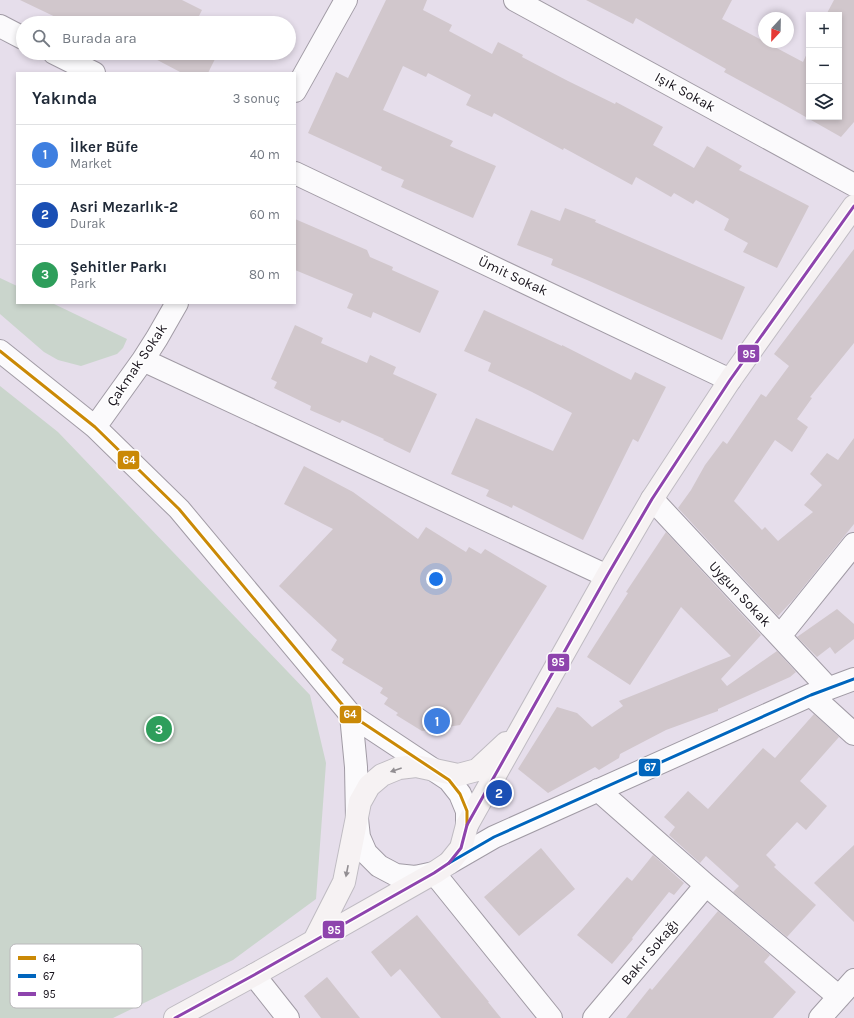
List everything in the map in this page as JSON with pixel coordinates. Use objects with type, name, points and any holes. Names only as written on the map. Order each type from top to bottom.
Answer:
[{"type":"main road","points":[[175,1018],[254,975],[442,868],[461,848],[467,825],[652,499],[730,380],[854,206]]},
{"type":"main road","points":[[314,940],[344,882],[360,802],[369,786],[382,775],[399,768],[416,766],[458,776],[476,770],[520,731]]},
{"type":"street","points":[[296,89],[346,0]]},
{"type":"street","name":"Işık Sokak","points":[[515,0],[854,185]]},
{"type":"street","points":[[0,26],[16,34]]},
{"type":"street","points":[[68,60],[92,72]]},
{"type":"street","name":"Ümit Sokak","points":[[296,173],[730,380]]},
{"type":"street","name":"Çakmak Sokak","points":[[95,427],[157,338],[175,304]]},
{"type":"street","points":[[0,351],[95,427],[179,509],[351,715],[449,780],[460,794],[467,811],[467,825]]},
{"type":"street","points":[[142,360],[607,576]]},
{"type":"street","name":"Uygun Sokak","points":[[652,499],[780,636],[820,692],[854,734]]},
{"type":"street","points":[[780,636],[854,544]]},
{"type":"street","points":[[351,715],[356,767],[357,819],[359,837],[366,853],[379,866],[396,875],[415,877],[442,868],[494,837],[854,678]]},
{"type":"street","points":[[598,790],[706,885],[839,997]]},
{"type":"street","points":[[442,868],[551,1018]]},
{"type":"street","name":"Bakır Sokağı","points":[[594,1018],[706,885]]},
{"type":"street","points":[[254,975],[288,1018]]},
{"type":"street","points":[[820,1018],[854,980]]},
{"type":"shaded area","points":[[0,278],[16,286],[16,304],[54,304],[127,339],[123,348],[117,354],[81,366],[58,360],[44,352],[0,314]]},
{"type":"shaded area","points":[[0,386],[58,432],[310,695],[326,763],[316,899],[233,960],[142,1004],[142,944],[10,944],[10,1008],[134,1008],[113,1018],[0,1018]]},
{"type":"building","points":[[20,0],[182,0],[202,10],[199,16],[53,16]]},
{"type":"building","points":[[386,0],[427,0],[423,10],[452,25],[449,31],[492,54],[498,42],[523,55],[522,57],[568,81],[615,104],[616,102],[663,127],[653,145],[694,168],[707,146],[742,166],[739,170],[809,206],[777,268],[743,252],[748,243],[724,230],[729,219],[696,200],[693,204],[674,193],[671,197],[636,177],[632,185],[564,148],[563,150],[494,113],[492,117],[466,105],[471,95],[428,73],[426,77],[403,66],[383,110],[453,141],[450,146],[496,166],[473,218],[401,187],[404,180],[381,170],[382,167],[308,133],[336,72],[348,78]]},
{"type":"building","points":[[586,0],[732,0],[722,19],[758,38],[758,48],[777,48],[803,62],[806,56],[806,117],[724,72],[726,69],[636,18],[633,24]]},
{"type":"building","points":[[834,0],[854,0],[854,122],[841,137],[811,120],[842,120],[842,12],[828,12]]},
{"type":"building","points":[[157,60],[214,60],[208,72],[180,72]]},
{"type":"building","points":[[565,208],[596,220],[595,222],[745,287],[722,340],[551,265],[553,259],[517,245],[531,210],[560,221]]},
{"type":"building","points":[[296,219],[367,250],[370,257],[393,267],[392,270],[439,291],[420,333],[373,312],[371,318],[347,308],[353,294],[296,270]]},
{"type":"building","points":[[854,249],[854,343],[810,397],[812,398],[797,419],[808,427],[792,452],[775,440],[734,501],[762,530],[765,527],[778,541],[813,512],[804,505],[822,485],[810,474],[827,453],[838,460],[854,438],[854,524],[793,600],[778,616],[678,508],[691,490],[705,465],[723,441],[727,444],[761,394],[766,397],[789,366],[774,354]]},
{"type":"building","points":[[484,310],[562,345],[631,380],[635,372],[666,387],[638,442],[633,439],[583,540],[513,505],[512,508],[486,496],[489,490],[451,474],[476,418],[553,451],[572,413],[488,371],[491,363],[464,351]]},
{"type":"building","points":[[295,325],[323,338],[321,343],[367,363],[370,355],[396,367],[393,374],[437,394],[410,453],[383,440],[384,439],[342,420],[340,423],[310,410],[311,406],[274,388],[277,382],[271,379]]},
{"type":"building","points":[[304,466],[353,492],[418,539],[426,527],[466,552],[469,547],[481,554],[485,549],[547,586],[460,725],[422,731],[396,715],[398,713],[384,704],[388,698],[380,693],[383,688],[342,663],[344,659],[331,650],[337,640],[279,586],[333,529],[284,504]]},
{"type":"building","points":[[666,532],[761,635],[721,679],[727,686],[777,651],[796,672],[790,677],[718,709],[718,711],[666,730],[620,754],[619,758],[599,770],[595,767],[548,793],[518,769],[557,707],[577,713],[592,727],[623,706],[619,701],[731,656],[681,607],[630,685],[587,657],[628,593],[626,592]]},
{"type":"building","points":[[837,609],[854,624],[854,639],[835,654],[830,647],[817,657],[797,637]]},
{"type":"building","points":[[814,714],[839,737],[800,781],[827,806],[806,830],[797,822],[766,855],[776,865],[774,867],[816,905],[787,937],[733,892],[739,886],[706,856],[700,863],[669,835],[675,827],[664,817],[688,791],[708,809],[763,748],[775,758]]},
{"type":"building","points":[[854,845],[854,922],[814,883]]},
{"type":"building","points":[[541,848],[575,889],[519,936],[484,897]]},
{"type":"building","points":[[653,855],[684,883],[674,895],[669,892],[612,964],[577,935],[627,877],[632,881]]},
{"type":"building","points":[[718,911],[770,955],[764,962],[796,992],[773,1018],[626,1018],[650,988],[652,990]]},
{"type":"building","points":[[417,915],[501,1018],[441,1018],[400,969],[391,977],[371,952]]},
{"type":"building","points":[[327,977],[360,1018],[321,1018],[304,996]]},
{"type":"transit line","name":"95","points":[[175,1018],[254,975],[434,873],[449,863],[461,848],[467,825],[652,499],[730,380],[854,206]]},
{"type":"transit line","name":"64","points":[[0,351],[95,427],[179,509],[351,715],[449,780],[460,794],[467,811],[467,825]]},
{"type":"transit line","name":"67","points":[[449,863],[494,837],[811,695],[854,679]]},
{"type":"place","name":"İlker Büfe","points":[[437,721]]},
{"type":"place","name":"Şehitler Parkı","points":[[159,729]]},
{"type":"place","name":"Asri Mezarlık-2","points":[[499,793]]}]
